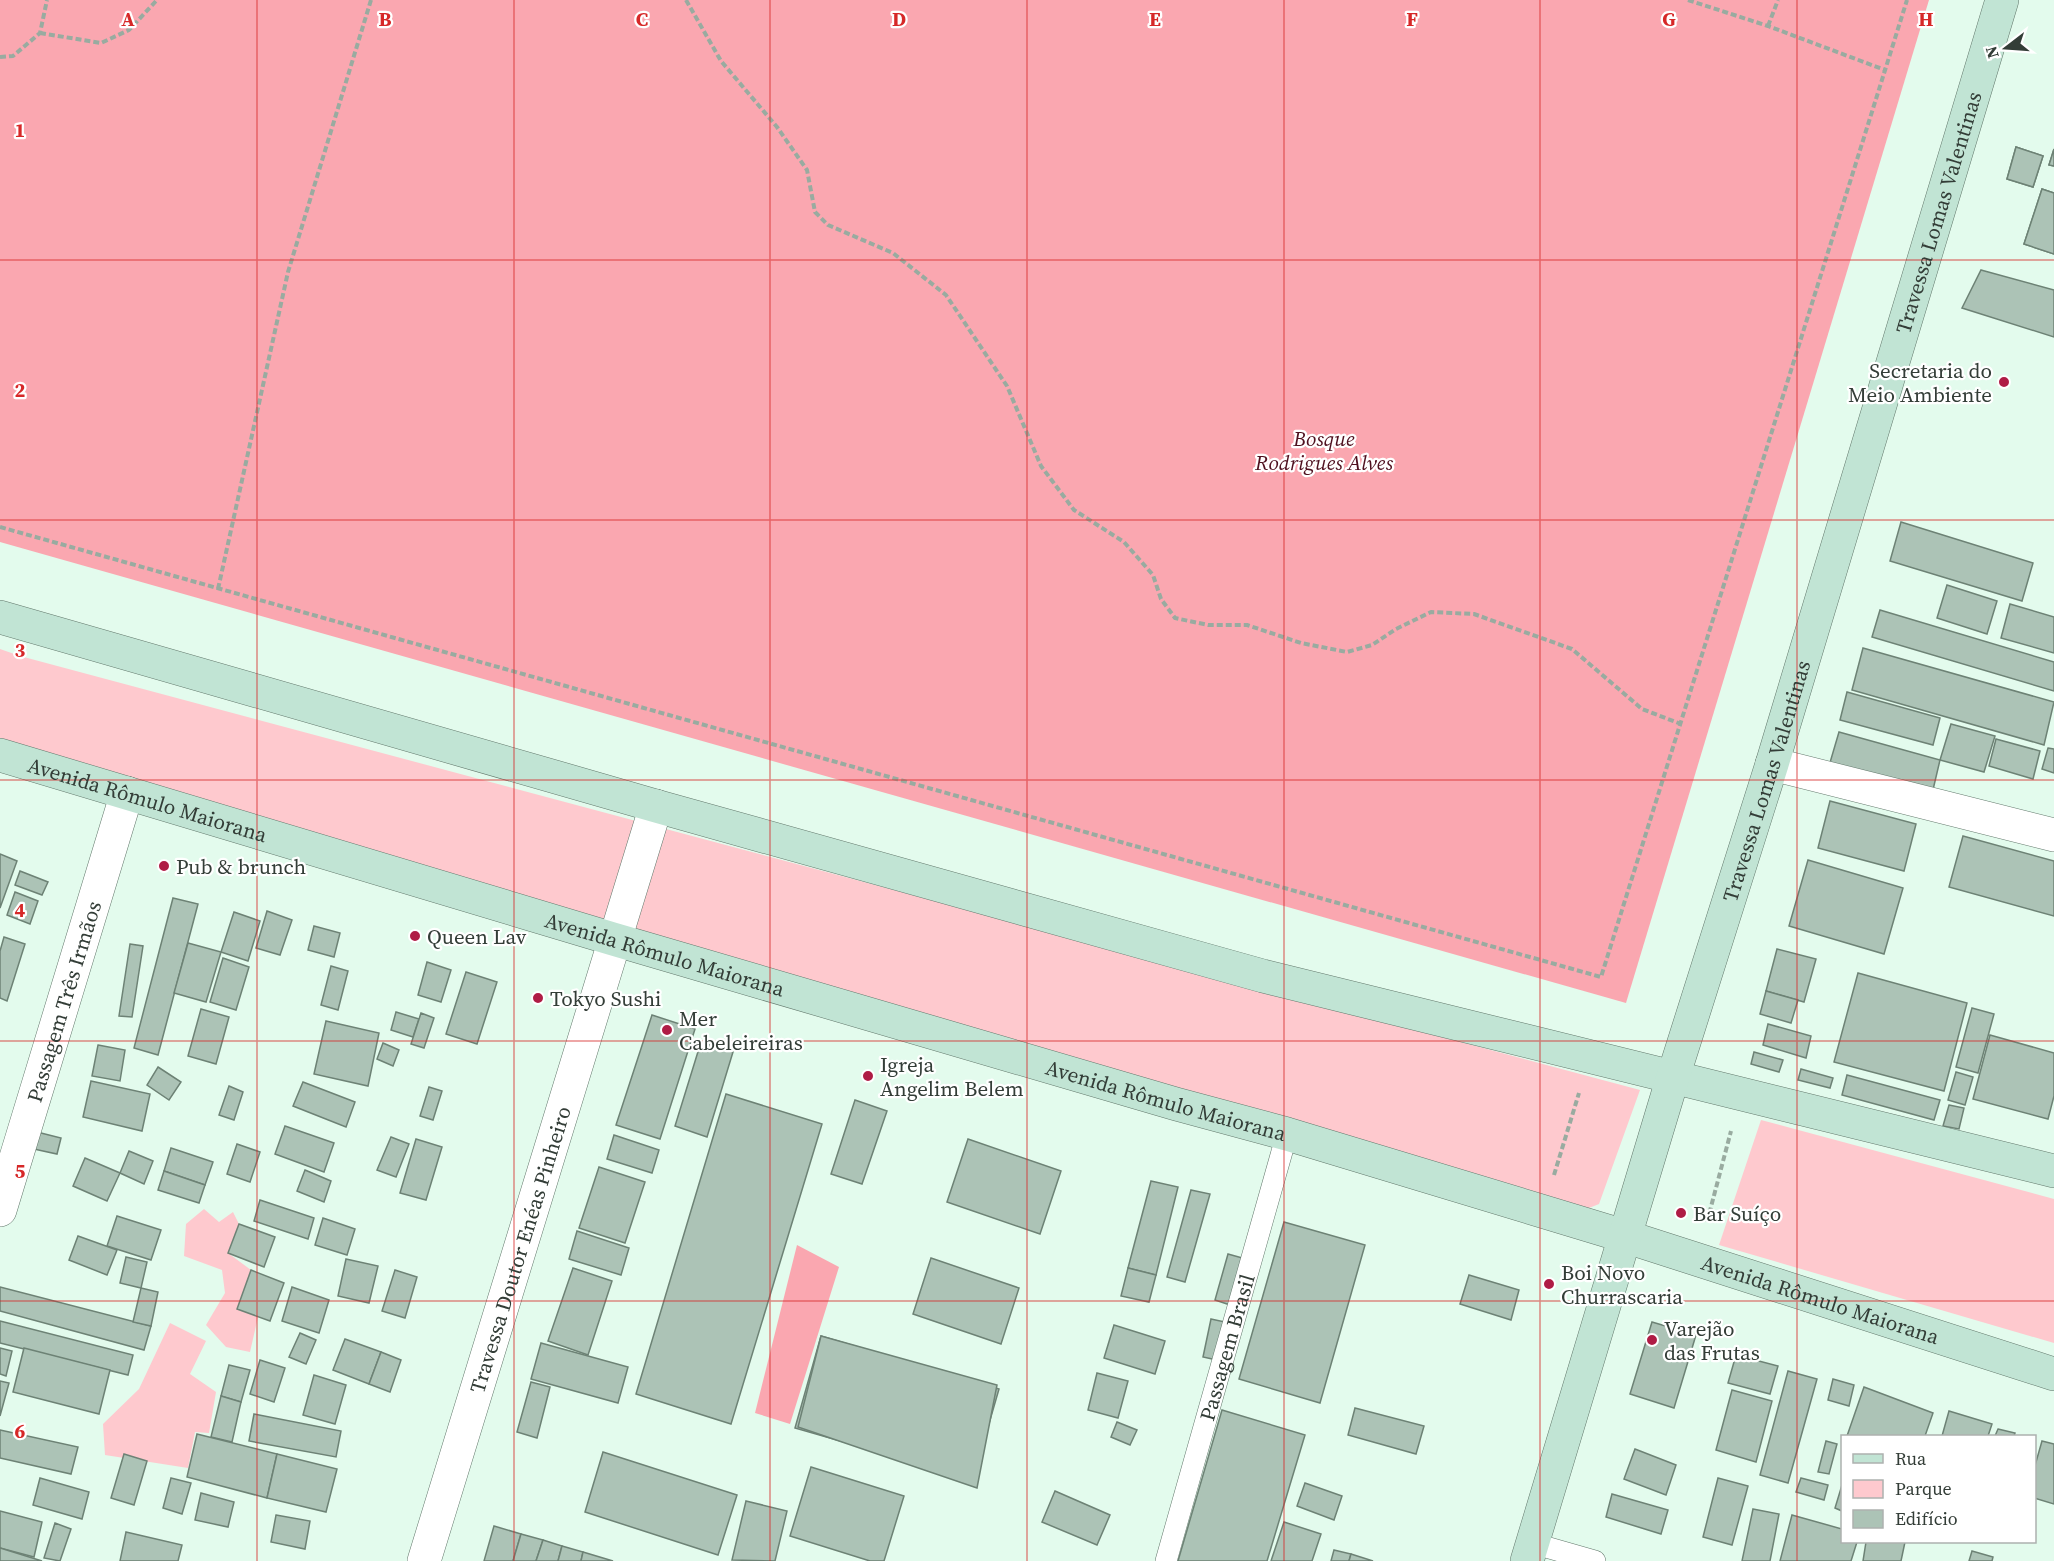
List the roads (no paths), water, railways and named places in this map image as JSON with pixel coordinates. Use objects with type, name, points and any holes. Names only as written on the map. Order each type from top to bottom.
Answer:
[{"type":"street","name":"Travessa Lomas Valentinas","points":[[1529,1552],[1673,1077],[1772,764],[2002,0]]},
{"type":"street","points":[[0,617],[656,806],[1263,976],[1742,1092],[2054,1171]]},
{"type":"street","name":"Avenida Rômulo Maiorana","points":[[0,755],[613,939],[1176,1104],[1287,1134],[1624,1236],[2054,1374]]},
{"type":"street","points":[[1772,764],[2054,835]]},
{"type":"street","name":"Passagem Três Irmãos","points":[[0,1210],[127,793]]},
{"type":"street","name":"Travessa Doutor Enéas Pinheiro","points":[[424,1561],[613,939],[656,806]]},
{"type":"lane","name":"Passagem Brasil","points":[[1166,1561],[1287,1134]]},
{"type":"lane","points":[[1529,1552],[1595,1561]]},
{"type":"place","name":"Secretaria do Meio Ambiente","points":[[2004,382]]},
{"type":"place","name":"Pub & brunch","points":[[164,866]]},
{"type":"place","name":"Queen Lav","points":[[415,936]]},
{"type":"place","name":"Tokyo Sushi","points":[[538,998]]},
{"type":"place","name":"Mer Cabeleireiras","points":[[667,1030]]},
{"type":"place","name":"Igreja Angelim Belem","points":[[868,1076]]},
{"type":"place","name":"Bar Suíço","points":[[1681,1213]]},
{"type":"place","name":"Boi Novo Churrascaria","points":[[1549,1284]]},
{"type":"place","name":"Varejão das Frutas","points":[[1652,1340]]},
{"type":"park label","name":"Bosque Rodrigues Alves","points":[[1324,450]]}]
